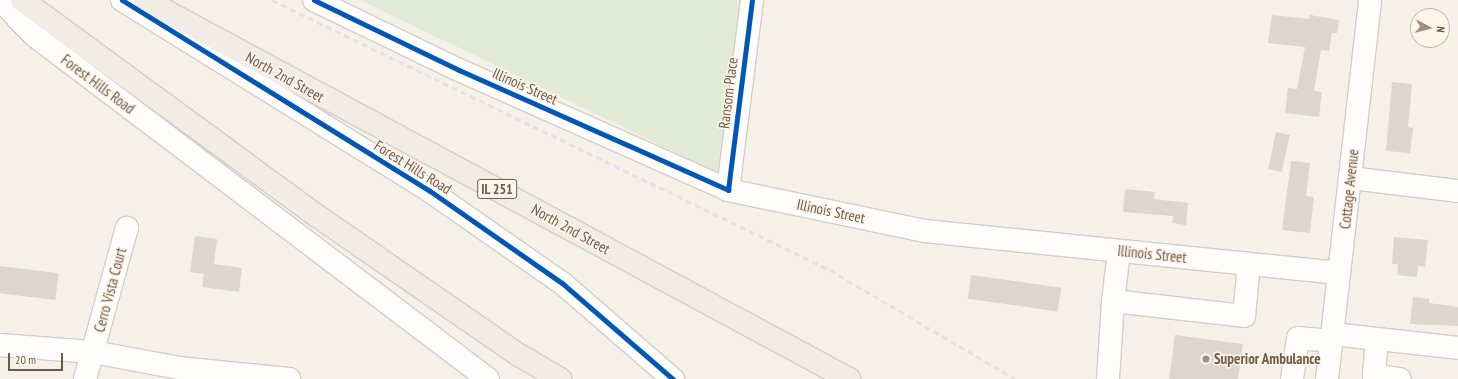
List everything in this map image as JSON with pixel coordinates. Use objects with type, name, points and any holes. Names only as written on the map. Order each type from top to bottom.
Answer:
[{"type":"main road","points":[[22,0],[310,210],[519,355],[560,379]]},
{"type":"main road","name":"North 2nd Street","points":[[145,0],[849,379]]},
{"type":"street","name":"Forest Hills Road","points":[[0,0],[35,36],[488,379]]},
{"type":"street","name":"Forest Hills Road","points":[[122,0],[430,191],[562,284],[672,378]]},
{"type":"street","name":"Illinois Street","points":[[314,0],[460,70],[728,190],[925,231],[1339,273]]},
{"type":"street","name":"Ransom Place","points":[[728,190],[752,0]]},
{"type":"street","name":"Cottage Avenue","points":[[1327,379],[1370,0]]},
{"type":"street","points":[[1350,178],[1458,191]]},
{"type":"street","name":"Cerro Vista Court","points":[[85,379],[127,228]]},
{"type":"street","points":[[1108,379],[1113,301],[1119,251]]},
{"type":"street","points":[[1113,301],[1244,316],[1249,264]]},
{"type":"street","points":[[1292,379],[1298,338],[1377,339],[1458,348]]},
{"type":"street","points":[[1377,339],[1367,377],[1400,379]]},
{"type":"street","points":[[0,345],[93,352],[180,368],[289,379]]},
{"type":"green space","points":[[360,0],[745,0],[720,174]]},
{"type":"building","points":[[1272,15],[1309,19],[1310,15],[1339,20],[1337,33],[1332,33],[1329,51],[1321,50],[1314,91],[1322,92],[1319,117],[1285,113],[1288,88],[1297,89],[1305,47],[1268,43]]},
{"type":"building","points":[[1392,82],[1412,84],[1408,127],[1413,128],[1410,153],[1386,151]]},
{"type":"building","points":[[1276,132],[1290,135],[1282,172],[1268,169]]},
{"type":"building","points":[[1291,161],[1310,163],[1306,196],[1314,197],[1310,233],[1282,230]]},
{"type":"building","points":[[1125,189],[1155,192],[1154,199],[1188,203],[1186,225],[1172,223],[1173,216],[1123,212]]},
{"type":"building","points":[[195,236],[217,239],[214,264],[242,268],[239,292],[202,287],[204,274],[190,272]]},
{"type":"building","points":[[1394,237],[1428,240],[1425,267],[1418,266],[1417,277],[1397,275],[1398,264],[1392,264]]},
{"type":"building","points":[[0,266],[59,273],[55,300],[0,293]]},
{"type":"building","points":[[971,275],[1061,288],[1058,311],[968,299]]},
{"type":"building","points":[[1413,297],[1429,299],[1429,303],[1458,307],[1458,326],[1410,324]]},
{"type":"building","name":"Superior Ambulance","points":[[1175,335],[1243,344],[1238,379],[1169,379]]},
{"type":"railway","points":[[272,0],[830,270],[1015,379]]},
{"type":"cycle path","points":[[122,0],[430,191],[562,283],[673,379]]},
{"type":"cycle path","points":[[314,0],[459,70],[728,190],[752,0]]},
{"type":"place","name":"Superior Ambulance","points":[[1206,359]]}]
